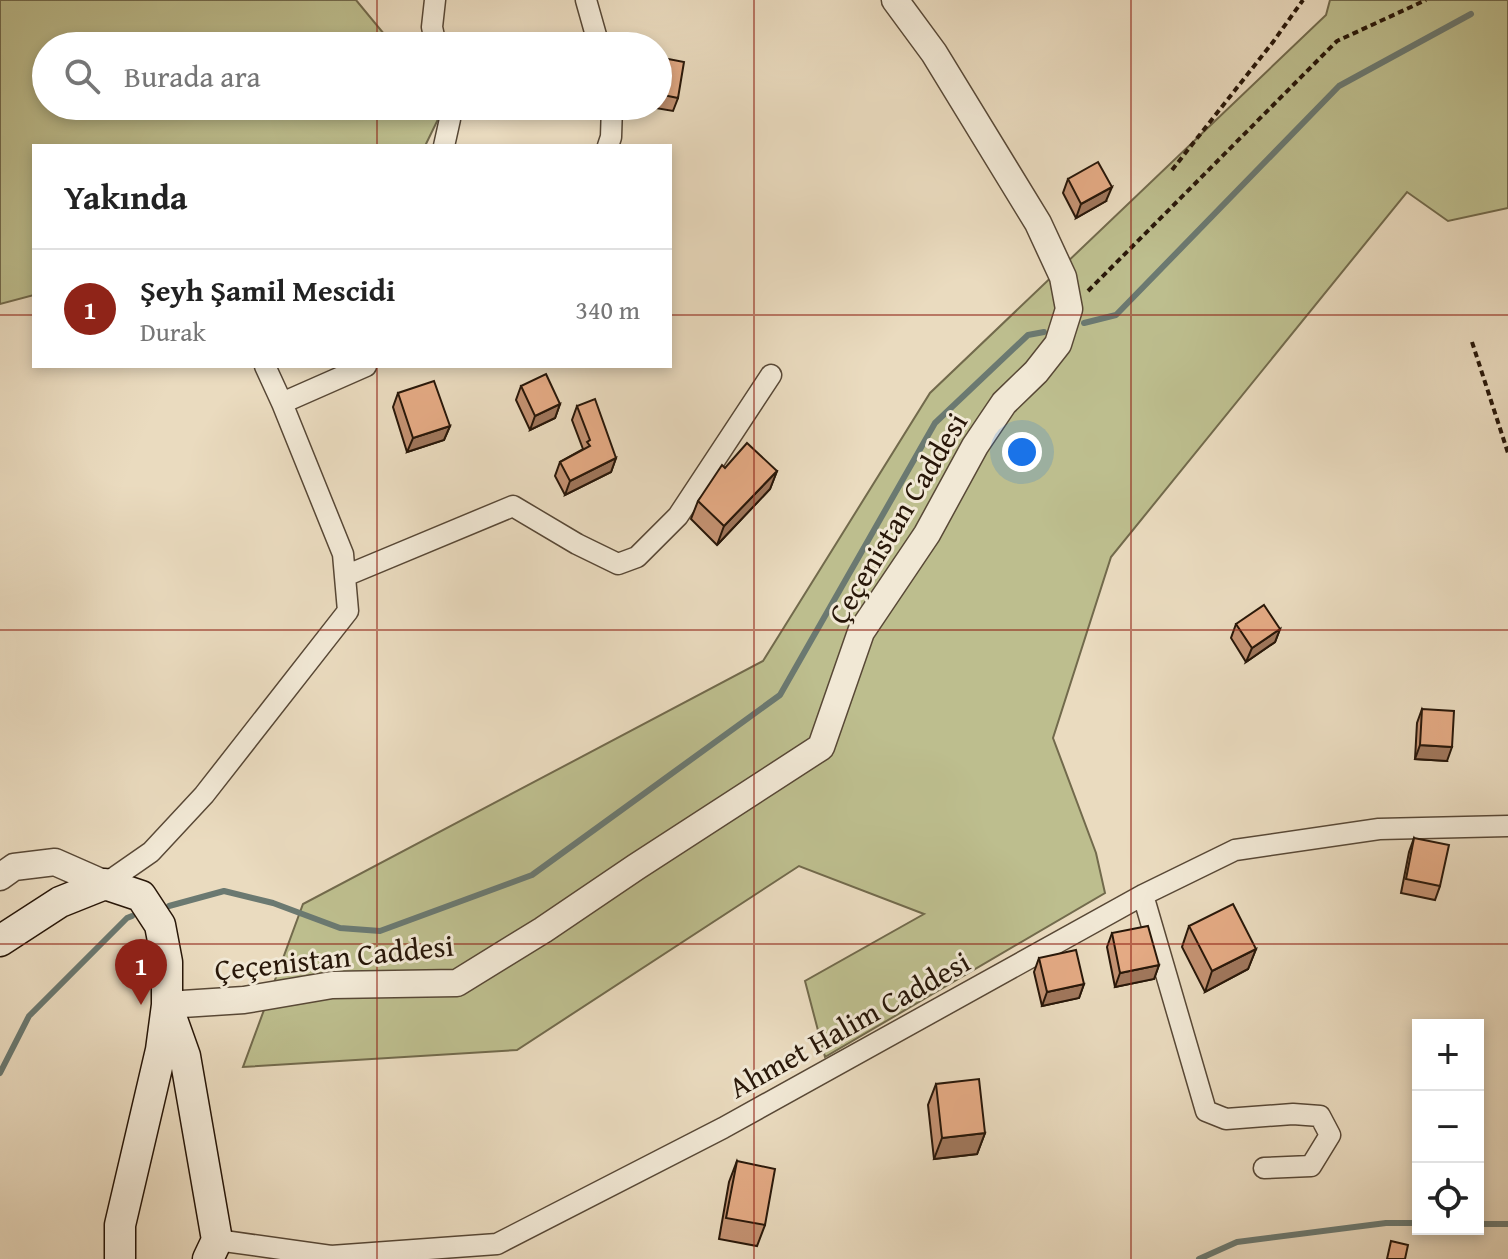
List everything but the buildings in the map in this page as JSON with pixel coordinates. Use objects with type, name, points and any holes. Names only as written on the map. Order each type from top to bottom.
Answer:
[{"type":"main road","points":[[0,941],[60,902],[105,884],[141,896],[160,925],[167,962],[167,1005],[161,1050],[120,1225],[120,1259]]},
{"type":"main road","points":[[167,1005],[185,1056],[212,1250]]},
{"type":"street","points":[[433,32],[435,0]]},
{"type":"street","points":[[586,0],[595,32]]},
{"type":"street","points":[[895,0],[934,53],[1038,223],[1063,277],[1069,309]]},
{"type":"street","points":[[444,144],[450,120]]},
{"type":"street","points":[[609,144],[612,120]]},
{"type":"street","name":"Çeçenistan Caddesi","points":[[167,1005],[244,1000],[332,985],[457,983],[821,747],[861,632],[927,534],[975,446],[1004,403],[1036,372],[1058,344],[1069,309]]},
{"type":"street","points":[[0,877],[14,867],[55,862],[105,884],[151,852],[204,795],[348,611],[343,554],[266,368]]},
{"type":"street","points":[[282,403],[361,368]]},
{"type":"street","points":[[345,576],[513,506],[618,564],[637,557],[678,516],[771,375]]},
{"type":"street","name":"Ahmet Halim Caddesi","points":[[212,1250],[331,1256],[497,1244],[723,1128],[1143,895],[1235,850],[1379,829],[1508,826]]},
{"type":"street","points":[[1143,895],[1206,1111],[1226,1119],[1293,1114],[1320,1116],[1330,1135],[1311,1166],[1264,1168]]},
{"type":"path","points":[[1172,170],[1303,0]]},
{"type":"path","points":[[1069,309],[1337,41],[1426,0]]},
{"type":"path","points":[[1472,342],[1508,453]]},
{"type":"green space","points":[[0,0],[356,0],[382,32],[32,32],[32,120],[438,120],[426,144],[32,144],[32,296],[0,304]]},
{"type":"green space","points":[[1330,0],[1508,0],[1508,208],[1448,221],[1407,192],[1111,557],[1053,738],[1096,853],[1105,893],[825,1057],[805,981],[924,914],[799,866],[517,1050],[243,1067],[303,904],[763,661],[930,393],[1326,15]]},
{"type":"waterway","points":[[1084,323],[1116,315],[1339,86],[1471,14]]},
{"type":"waterway","points":[[169,906],[224,891],[273,903],[340,928],[380,931],[532,875],[780,695],[935,423],[1028,335],[1044,332]]},
{"type":"waterway","points":[[0,1073],[29,1016],[132,916]]},
{"type":"waterway","points":[[1199,1259],[1237,1242],[1386,1223],[1412,1223]]},
{"type":"waterway","points":[[1484,1224],[1508,1224]]},
{"type":"place","name":"Şeyh Şamil Mescidi","points":[[141,1005]]}]
